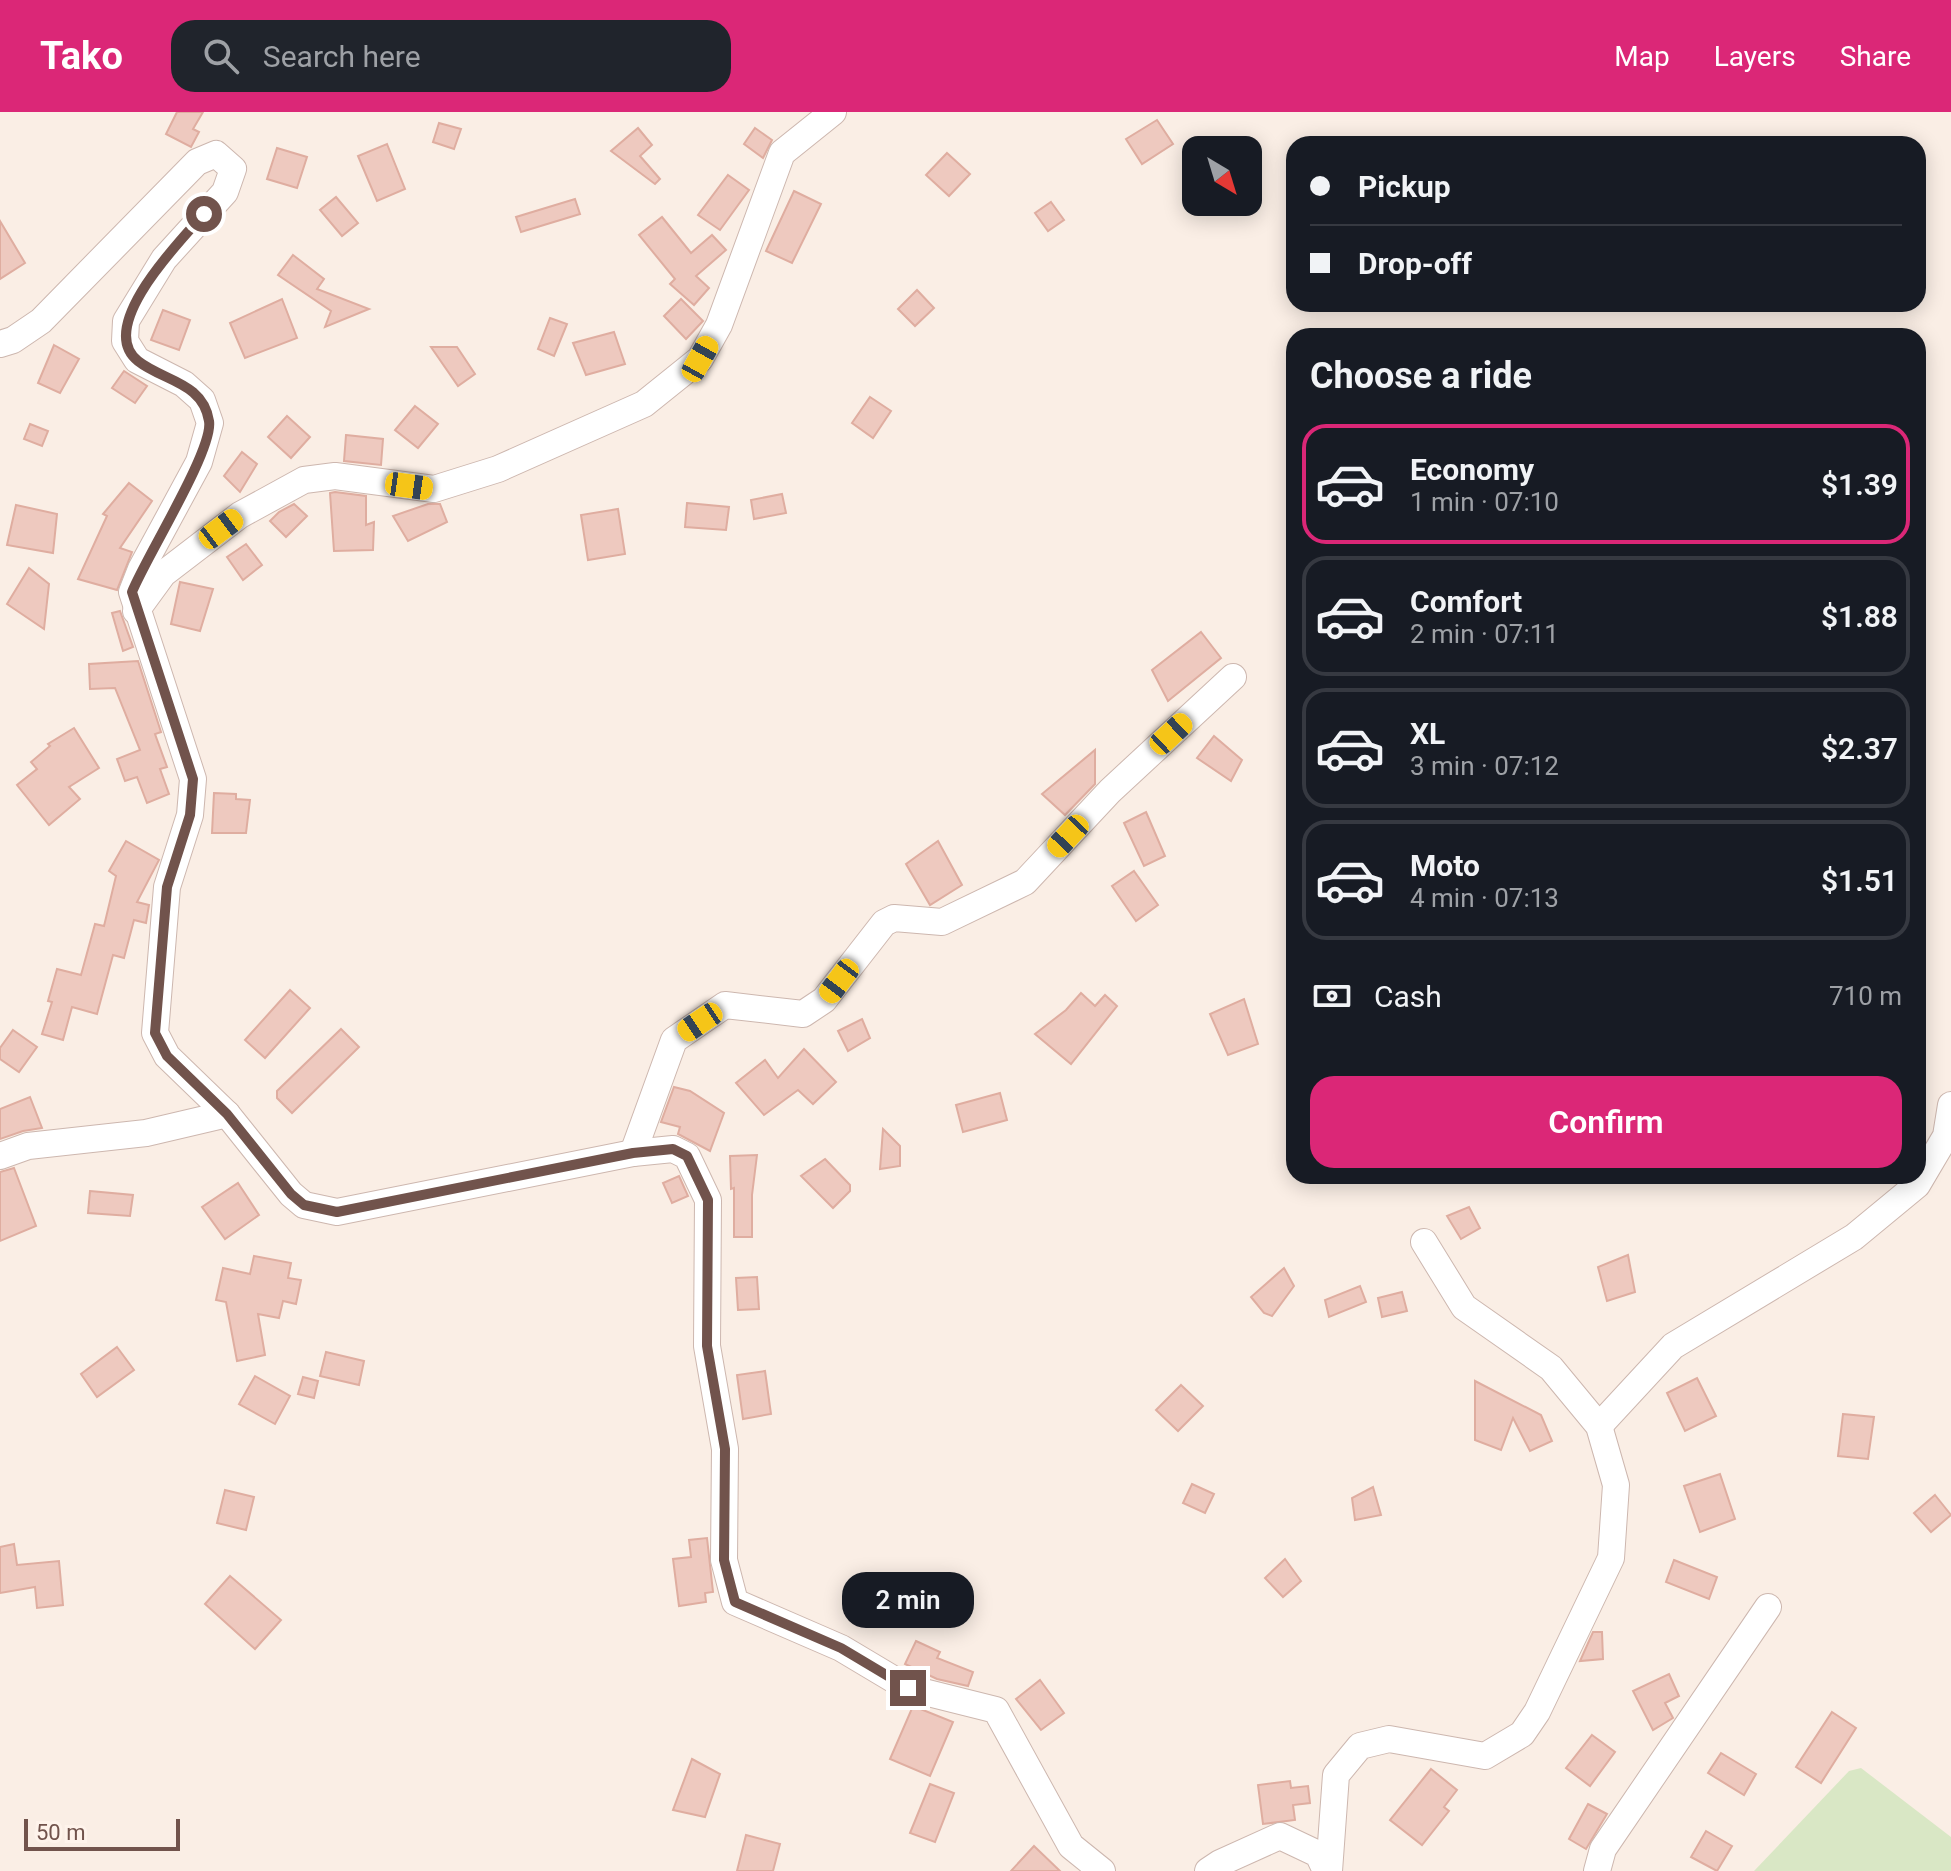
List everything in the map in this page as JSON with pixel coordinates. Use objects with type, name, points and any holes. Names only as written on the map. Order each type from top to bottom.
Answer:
[{"type":"street","points":[[136,611],[163,574],[240,515],[304,480],[335,476],[434,489],[498,469],[644,404],[700,359],[719,325],[782,153],[833,112]]},
{"type":"street","points":[[0,344],[13,340],[41,321],[197,162],[216,154],[233,169],[225,192],[164,259],[126,321],[125,341],[137,360],[184,384],[202,400],[210,423],[199,462],[141,569],[132,592],[193,779],[190,815],[167,887],[155,1033],[167,1056],[227,1114],[291,1194],[304,1205],[337,1212],[633,1153],[673,1149],[687,1156],[708,1200],[707,1346],[725,1449],[724,1560],[735,1602],[841,1648],[908,1688],[996,1710],[1071,1846],[1102,1871]]},
{"type":"street","points":[[633,1153],[674,1040],[725,1005],[803,1014],[824,1000],[884,923],[894,918],[942,922],[1025,882],[1110,791],[1233,677]]},
{"type":"street","points":[[1926,1170],[1946,1136],[1951,1105]]},
{"type":"street","points":[[0,1156],[28,1146],[146,1133],[227,1114]]},
{"type":"street","points":[[1599,1426],[1673,1346],[1854,1237],[1918,1184]]},
{"type":"street","points":[[1328,1871],[1336,1775],[1360,1746],[1389,1739],[1485,1756],[1522,1734],[1537,1712],[1611,1558],[1616,1485],[1599,1426],[1551,1368],[1464,1307],[1424,1242]]},
{"type":"street","points":[[1597,1871],[1603,1849],[1768,1607]]},
{"type":"street","points":[[1208,1871],[1280,1836],[1318,1854],[1328,1871]]},
{"type":"green space","points":[[1861,1768],[1951,1837],[1951,1871],[1754,1871],[1849,1771]]},
{"type":"building","points":[[177,112],[203,112],[193,129],[199,132],[191,147],[166,134]]},
{"type":"building","points":[[1157,120],[1173,144],[1142,164],[1126,139]]},
{"type":"building","points":[[439,123],[461,129],[454,149],[433,142]]},
{"type":"building","points":[[638,128],[652,145],[640,156],[660,179],[655,184],[611,151]]},
{"type":"building","points":[[755,128],[772,140],[763,158],[744,144]]},
{"type":"building","points":[[387,144],[405,189],[377,201],[358,156]]},
{"type":"building","points":[[277,148],[307,157],[297,188],[267,179]]},
{"type":"building","points":[[947,153],[970,174],[949,196],[926,175]]},
{"type":"building","points":[[728,175],[749,190],[720,230],[698,215]]},
{"type":"building","points":[[794,191],[821,204],[792,263],[766,251]]},
{"type":"building","points":[[336,197],[358,223],[342,236],[320,210]]},
{"type":"building","points":[[575,199],[580,214],[521,232],[516,217]]},
{"type":"building","points":[[1051,202],[1064,220],[1048,231],[1035,213]]},
{"type":"building","points":[[662,217],[691,253],[712,235],[726,250],[696,276],[709,288],[694,305],[670,284],[675,279],[639,235]]},
{"type":"building","points":[[0,221],[25,263],[0,279]]},
{"type":"building","points":[[293,255],[324,279],[317,289],[369,309],[325,327],[331,311],[278,275]]},
{"type":"building","points":[[917,290],[934,308],[915,326],[898,309]]},
{"type":"building","points":[[282,299],[297,338],[245,358],[230,323]]},
{"type":"building","points":[[681,299],[703,321],[686,339],[664,316]]},
{"type":"building","points":[[163,310],[190,320],[179,350],[151,340]]},
{"type":"building","points":[[550,318],[567,324],[554,356],[538,349]]},
{"type":"building","points":[[614,332],[625,364],[586,375],[573,343]]},
{"type":"building","points":[[54,345],[79,359],[60,393],[38,383]]},
{"type":"building","points":[[431,347],[457,347],[475,374],[458,386]]},
{"type":"building","points":[[124,371],[147,386],[135,403],[112,388]]},
{"type":"building","points":[[870,397],[891,411],[873,438],[852,423]]},
{"type":"building","points":[[415,406],[438,424],[418,448],[395,430]]},
{"type":"building","points":[[287,416],[310,437],[291,458],[268,437]]},
{"type":"building","points":[[30,424],[48,431],[42,446],[24,439]]},
{"type":"building","points":[[346,435],[383,439],[381,465],[344,461]]},
{"type":"building","points":[[242,452],[257,464],[240,492],[224,476]]},
{"type":"building","points":[[129,483],[152,501],[120,548],[132,552],[117,590],[78,579],[107,516],[103,514]]},
{"type":"building","points":[[330,493],[366,496],[366,525],[374,522],[373,550],[334,551]]},
{"type":"building","points":[[782,494],[786,513],[754,519],[751,500]]},
{"type":"building","points":[[687,503],[729,507],[726,530],[685,527]]},
{"type":"building","points":[[294,504],[307,516],[286,537],[270,521]]},
{"type":"building","points":[[428,504],[440,504],[447,522],[408,541],[393,516]]},
{"type":"building","points":[[16,505],[57,514],[53,553],[7,545]]},
{"type":"building","points":[[618,509],[625,554],[588,560],[581,515]]},
{"type":"building","points":[[246,544],[262,565],[243,580],[227,557]]},
{"type":"building","points":[[29,568],[49,584],[44,629],[7,604]]},
{"type":"building","points":[[180,582],[213,589],[200,631],[171,624]]},
{"type":"building","points":[[120,611],[133,647],[123,651],[112,613]]},
{"type":"building","points":[[1201,632],[1221,658],[1168,701],[1152,670]]},
{"type":"building","points":[[138,661],[161,732],[155,734],[167,767],[160,769],[169,794],[147,803],[137,777],[125,781],[117,759],[140,750],[115,688],[90,689],[89,664]]},
{"type":"building","points":[[74,728],[99,768],[69,787],[80,799],[49,825],[17,785],[37,769],[31,762],[50,746],[48,744]]},
{"type":"building","points":[[1214,736],[1242,760],[1231,781],[1197,758]]},
{"type":"building","points":[[1095,750],[1095,784],[1065,815],[1042,794]]},
{"type":"building","points":[[214,793],[236,794],[236,799],[250,800],[246,833],[212,833]]},
{"type":"building","points":[[1146,812],[1165,856],[1144,866],[1124,823]]},
{"type":"building","points":[[126,841],[159,860],[137,902],[149,905],[146,923],[134,920],[124,958],[113,955],[97,1014],[72,1007],[63,1040],[42,1034],[52,1002],[48,1001],[57,969],[81,975],[95,924],[104,926],[116,876],[109,871]]},
{"type":"building","points":[[938,841],[962,885],[930,905],[906,864]]},
{"type":"building","points":[[1134,871],[1158,905],[1136,921],[1112,886]]},
{"type":"building","points":[[290,990],[310,1008],[265,1058],[245,1040]]},
{"type":"building","points":[[1081,993],[1095,1006],[1105,995],[1117,1006],[1071,1064],[1035,1034],[1066,1010]]},
{"type":"building","points":[[1244,999],[1258,1044],[1228,1055],[1210,1014]]},
{"type":"building","points":[[862,1019],[870,1038],[848,1051],[838,1031]]},
{"type":"building","points":[[341,1029],[359,1047],[292,1113],[277,1098],[277,1091]]},
{"type":"building","points":[[13,1030],[37,1047],[19,1072],[0,1059],[0,1048]]},
{"type":"building","points":[[804,1049],[836,1082],[813,1104],[798,1090],[764,1115],[736,1083],[765,1060],[778,1078]]},
{"type":"building","points":[[674,1087],[690,1091],[724,1113],[710,1151],[678,1134],[680,1127],[661,1122]]},
{"type":"building","points":[[1000,1093],[1007,1120],[963,1132],[956,1105]]},
{"type":"building","points":[[30,1097],[42,1128],[0,1139],[0,1109]]},
{"type":"building","points":[[883,1129],[900,1146],[900,1166],[880,1169]]},
{"type":"building","points":[[757,1155],[752,1195],[752,1237],[734,1237],[734,1188],[731,1189],[730,1156]]},
{"type":"building","points":[[825,1159],[850,1185],[850,1191],[833,1208],[801,1176]]},
{"type":"building","points":[[14,1168],[36,1226],[0,1241],[0,1172]]},
{"type":"building","points":[[679,1176],[688,1196],[672,1203],[663,1183]]},
{"type":"building","points":[[238,1183],[259,1215],[225,1239],[202,1207]]},
{"type":"building","points":[[90,1191],[133,1195],[130,1216],[88,1213]]},
{"type":"building","points":[[1469,1207],[1480,1228],[1461,1239],[1447,1216]]},
{"type":"building","points":[[1628,1255],[1635,1292],[1607,1301],[1598,1267]]},
{"type":"building","points":[[254,1256],[291,1263],[288,1278],[301,1280],[296,1304],[283,1301],[279,1318],[258,1314],[265,1355],[237,1361],[226,1302],[216,1300],[223,1268],[250,1274]]},
{"type":"building","points":[[1284,1268],[1294,1286],[1272,1316],[1264,1313],[1251,1297]]},
{"type":"building","points":[[757,1277],[759,1309],[738,1310],[736,1278]]},
{"type":"building","points":[[1360,1286],[1366,1302],[1329,1317],[1325,1300]]},
{"type":"building","points":[[1402,1292],[1407,1311],[1382,1317],[1378,1298]]},
{"type":"building","points":[[117,1347],[134,1370],[97,1397],[81,1374]]},
{"type":"building","points":[[326,1352],[364,1361],[359,1385],[320,1376]]},
{"type":"building","points":[[765,1371],[771,1414],[743,1419],[737,1375]]},
{"type":"building","points":[[255,1376],[290,1396],[275,1424],[239,1404]]},
{"type":"building","points":[[303,1377],[318,1381],[314,1398],[298,1394]]},
{"type":"building","points":[[1697,1378],[1716,1416],[1685,1431],[1667,1393]]},
{"type":"building","points":[[1475,1381],[1541,1415],[1552,1441],[1530,1451],[1513,1418],[1501,1450],[1475,1440]]},
{"type":"building","points":[[1181,1385],[1203,1406],[1178,1431],[1156,1410]]},
{"type":"building","points":[[1843,1414],[1874,1417],[1868,1459],[1838,1456]]},
{"type":"building","points":[[1720,1474],[1735,1519],[1700,1532],[1684,1486]]},
{"type":"building","points":[[1192,1484],[1214,1494],[1205,1513],[1183,1503]]},
{"type":"building","points":[[1373,1487],[1381,1515],[1355,1520],[1352,1498]]},
{"type":"building","points":[[225,1490],[254,1497],[246,1530],[217,1523]]},
{"type":"building","points":[[1935,1495],[1951,1515],[1931,1532],[1914,1513]]},
{"type":"building","points":[[707,1538],[713,1592],[705,1593],[706,1602],[679,1606],[673,1559],[691,1557],[689,1540]]},
{"type":"building","points":[[14,1544],[17,1565],[59,1561],[63,1605],[37,1608],[35,1587],[0,1593],[0,1547]]},
{"type":"building","points":[[1285,1559],[1301,1581],[1283,1597],[1265,1578]]},
{"type":"building","points":[[1674,1560],[1717,1577],[1709,1599],[1666,1582]]},
{"type":"building","points":[[230,1576],[281,1620],[255,1649],[205,1604]]},
{"type":"building","points":[[1593,1632],[1602,1632],[1603,1659],[1580,1661]]},
{"type":"building","points":[[916,1641],[940,1652],[937,1658],[973,1672],[968,1686],[937,1679],[905,1664]]},
{"type":"building","points":[[1669,1674],[1679,1696],[1665,1703],[1673,1718],[1653,1730],[1633,1691]]},
{"type":"building","points":[[1040,1680],[1064,1713],[1041,1730],[1016,1699]]},
{"type":"building","points":[[913,1706],[953,1722],[930,1776],[890,1759]]},
{"type":"building","points":[[1832,1712],[1856,1728],[1821,1783],[1796,1767]]},
{"type":"building","points":[[1592,1735],[1615,1752],[1590,1786],[1566,1768]]},
{"type":"building","points":[[1721,1753],[1756,1774],[1744,1795],[1708,1773]]},
{"type":"building","points":[[692,1759],[720,1774],[705,1817],[673,1810]]},
{"type":"building","points":[[1431,1769],[1457,1790],[1444,1807],[1449,1811],[1422,1845],[1390,1820]]},
{"type":"building","points":[[1290,1781],[1291,1788],[1308,1786],[1310,1803],[1293,1805],[1295,1820],[1263,1824],[1258,1785]]},
{"type":"building","points":[[930,1784],[954,1793],[935,1842],[910,1833]]},
{"type":"building","points":[[1588,1804],[1607,1814],[1586,1849],[1569,1839]]},
{"type":"building","points":[[1706,1831],[1732,1846],[1717,1871],[1691,1857]]},
{"type":"building","points":[[746,1835],[780,1844],[773,1871],[737,1871]]},
{"type":"building","points":[[1034,1846],[1060,1871],[1011,1871]]},
{"type":"route","points":[[204,214],[164,259],[126,321],[125,341],[137,360],[184,384],[202,400],[210,423],[199,462],[141,569],[132,592],[193,779],[190,815],[167,887],[155,1033],[167,1056],[227,1114],[291,1194],[304,1205],[337,1212],[633,1153],[673,1149],[687,1156],[708,1200],[707,1346],[725,1449],[724,1560],[735,1602],[841,1648],[908,1688]]}]
